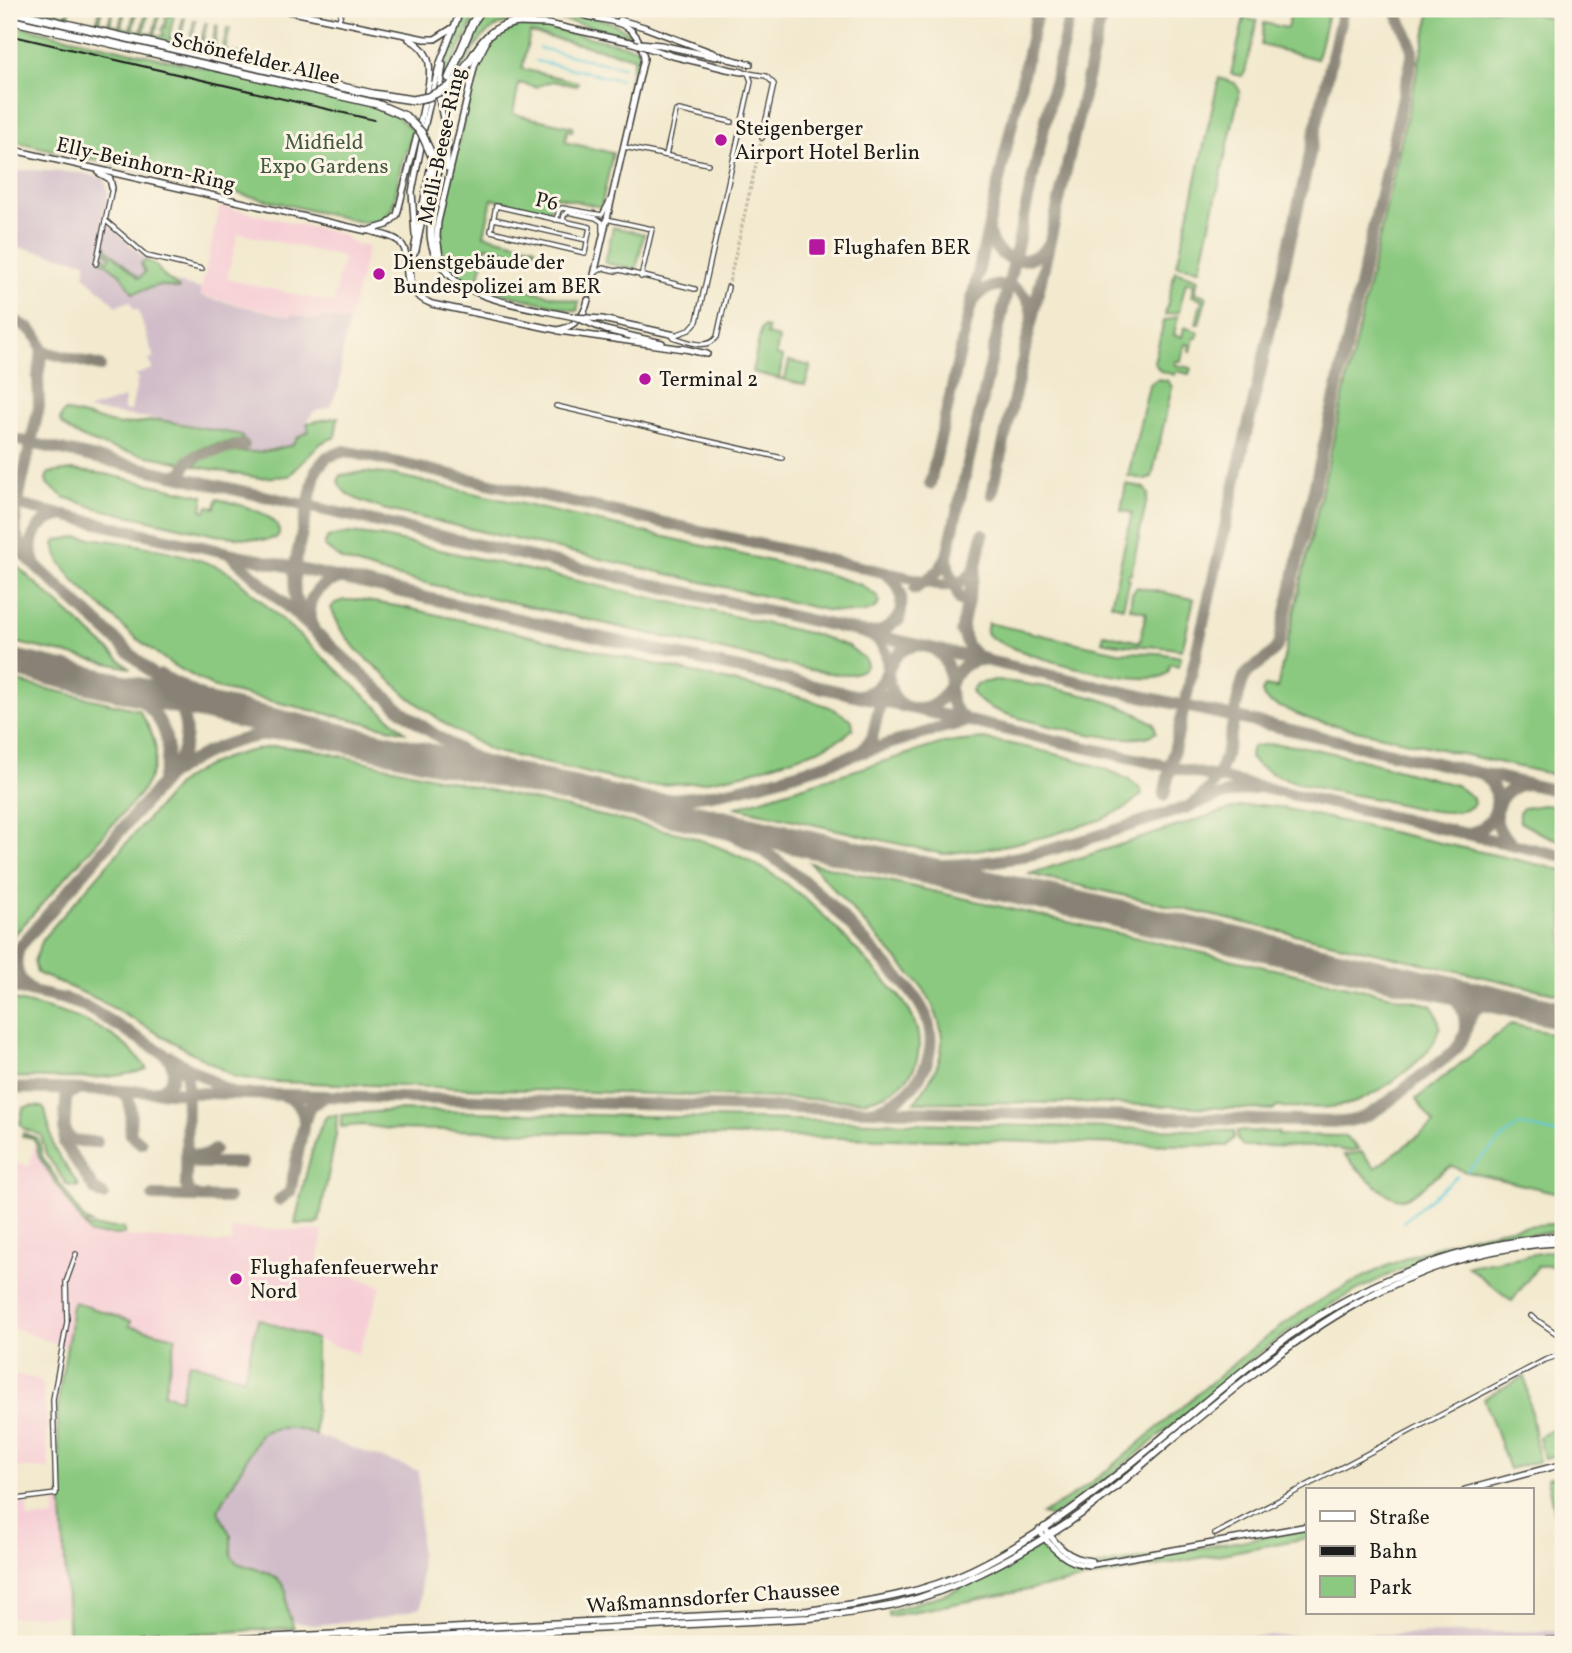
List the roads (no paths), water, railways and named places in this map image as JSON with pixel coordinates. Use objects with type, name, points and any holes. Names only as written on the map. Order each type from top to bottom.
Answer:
[{"type":"highway","points":[[449,83],[473,22],[482,9]]},
{"type":"highway","name":"Schönefelder Allee","points":[[9,11],[373,94],[413,100],[432,95],[449,83]]},
{"type":"highway","name":"Schönefelder Allee","points":[[9,20],[377,104],[405,116],[421,132],[432,156]]},
{"type":"highway","points":[[449,83],[460,76],[485,37],[500,27],[518,22]]},
{"type":"highway","points":[[415,250],[429,187],[432,156]]},
{"type":"highway","points":[[432,156],[437,185],[430,230],[435,252],[448,273]]},
{"type":"main road","name":"Waßmannsdorfer Chaussee","points":[[138,1644],[275,1641],[808,1611],[887,1599],[932,1586],[973,1569],[1042,1529],[1113,1479],[1271,1349],[1331,1309],[1382,1281],[1441,1258],[1529,1238],[1563,1236]]},
{"type":"main road","name":"Waßmannsdorfer Chaussee","points":[[292,1644],[810,1618],[897,1604],[982,1573],[1046,1536],[1125,1478],[1266,1361],[1340,1311],[1402,1280],[1449,1263],[1496,1251],[1563,1242]]},
{"type":"street","points":[[278,9],[404,36],[435,38],[454,27]]},
{"type":"street","points":[[339,23],[342,9]]},
{"type":"street","points":[[422,125],[440,62],[461,9]]},
{"type":"street","points":[[570,9],[644,27],[729,59]]},
{"type":"street","points":[[570,9],[623,24],[634,33],[644,58],[594,275]]},
{"type":"street","points":[[592,9],[609,9]]},
{"type":"street","points":[[518,22],[548,24],[768,77],[774,84],[762,138]]},
{"type":"street","name":"Melli-Beese-Ring","points":[[448,273],[436,236],[478,54],[495,34],[518,22]]},
{"type":"street","points":[[404,36],[418,44],[428,57],[432,95],[448,154],[446,186]]},
{"type":"street","points":[[630,43],[661,45],[750,64]]},
{"type":"street","points":[[673,335],[689,330],[697,320],[747,102],[751,79],[746,73]]},
{"type":"street","points":[[666,155],[677,111],[733,122]]},
{"type":"street","points":[[367,231],[387,225],[397,215],[417,135]]},
{"type":"street","points":[[422,142],[412,192],[416,227],[415,250],[410,270],[412,290],[428,303],[445,309],[553,330],[684,349]]},
{"type":"street","points":[[624,147],[708,164]]},
{"type":"street","name":"Elly-Beinhorn-Ring","points":[[9,149],[389,236],[400,242],[406,254],[406,277],[412,290]]},
{"type":"street","points":[[90,168],[106,176],[112,188]]},
{"type":"street","points":[[96,264],[112,188],[123,175]]},
{"type":"street","points":[[556,219],[562,208],[602,215],[611,198]]},
{"type":"street","name":"P6","points":[[496,206],[590,227],[585,253],[491,231],[494,219],[496,206]]},
{"type":"street","points":[[563,221],[568,212],[596,218],[602,222],[603,235]]},
{"type":"street","name":"P6","points":[[494,219],[588,240]]},
{"type":"street","points":[[606,219],[652,229],[641,276]]},
{"type":"street","points":[[106,221],[147,256],[202,269]]},
{"type":"street","points":[[598,255],[603,268]]},
{"type":"street","points":[[603,268],[695,289]]},
{"type":"street","points":[[594,275],[603,268]]},
{"type":"street","points":[[448,273],[463,286],[480,295],[574,317],[612,332],[707,354]]},
{"type":"street","points":[[574,317],[602,319],[662,332],[704,345],[713,342],[717,337],[728,287]]},
{"type":"street","points":[[553,330],[564,329],[576,323],[584,313],[588,300]]},
{"type":"street","points":[[555,406],[782,458]]},
{"type":"street","points":[[9,1500],[55,1494],[54,1399],[67,1322],[66,1282],[76,1254]]},
{"type":"street","points":[[1531,1316],[1563,1338]]},
{"type":"street","points":[[1215,1534],[1533,1367],[1563,1354]]},
{"type":"street","points":[[1473,1488],[1563,1464]]},
{"type":"street","points":[[1042,1529],[1058,1552],[1083,1564],[1306,1526]]},
{"type":"waterway","points":[[539,48],[590,60]]},
{"type":"waterway","points":[[536,61],[587,72]]},
{"type":"waterway","points":[[593,61],[623,67]]},
{"type":"waterway","points":[[590,73],[620,80]]},
{"type":"waterway","points":[[1467,1171],[1514,1128],[1521,1125],[1563,1135]]},
{"type":"waterway","points":[[1403,1222],[1457,1176]]},
{"type":"tunnel","points":[[728,287],[762,138]]},
{"type":"tunnel","points":[[588,300],[594,275]]},
{"type":"tram line","points":[[1324,1644],[1563,1637]]},
{"type":"railway","points":[[9,35],[374,120]]},
{"type":"railway","points":[[1534,1644],[1563,1643]]},
{"type":"place","name":"Steigenberger Airport Hotel Berlin","points":[[721,140]]},
{"type":"place","name":"Flughafen BER","points":[[817,247]]},
{"type":"place","name":"Dienstgebäude der Bundespolizei am BER","points":[[379,274]]},
{"type":"place","name":"Terminal 2","points":[[645,379]]},
{"type":"place","name":"Flughafenfeuerwehr Nord","points":[[236,1279]]},
{"type":"park label","name":"Midfield Expo Gardens","points":[[324,154]]}]
